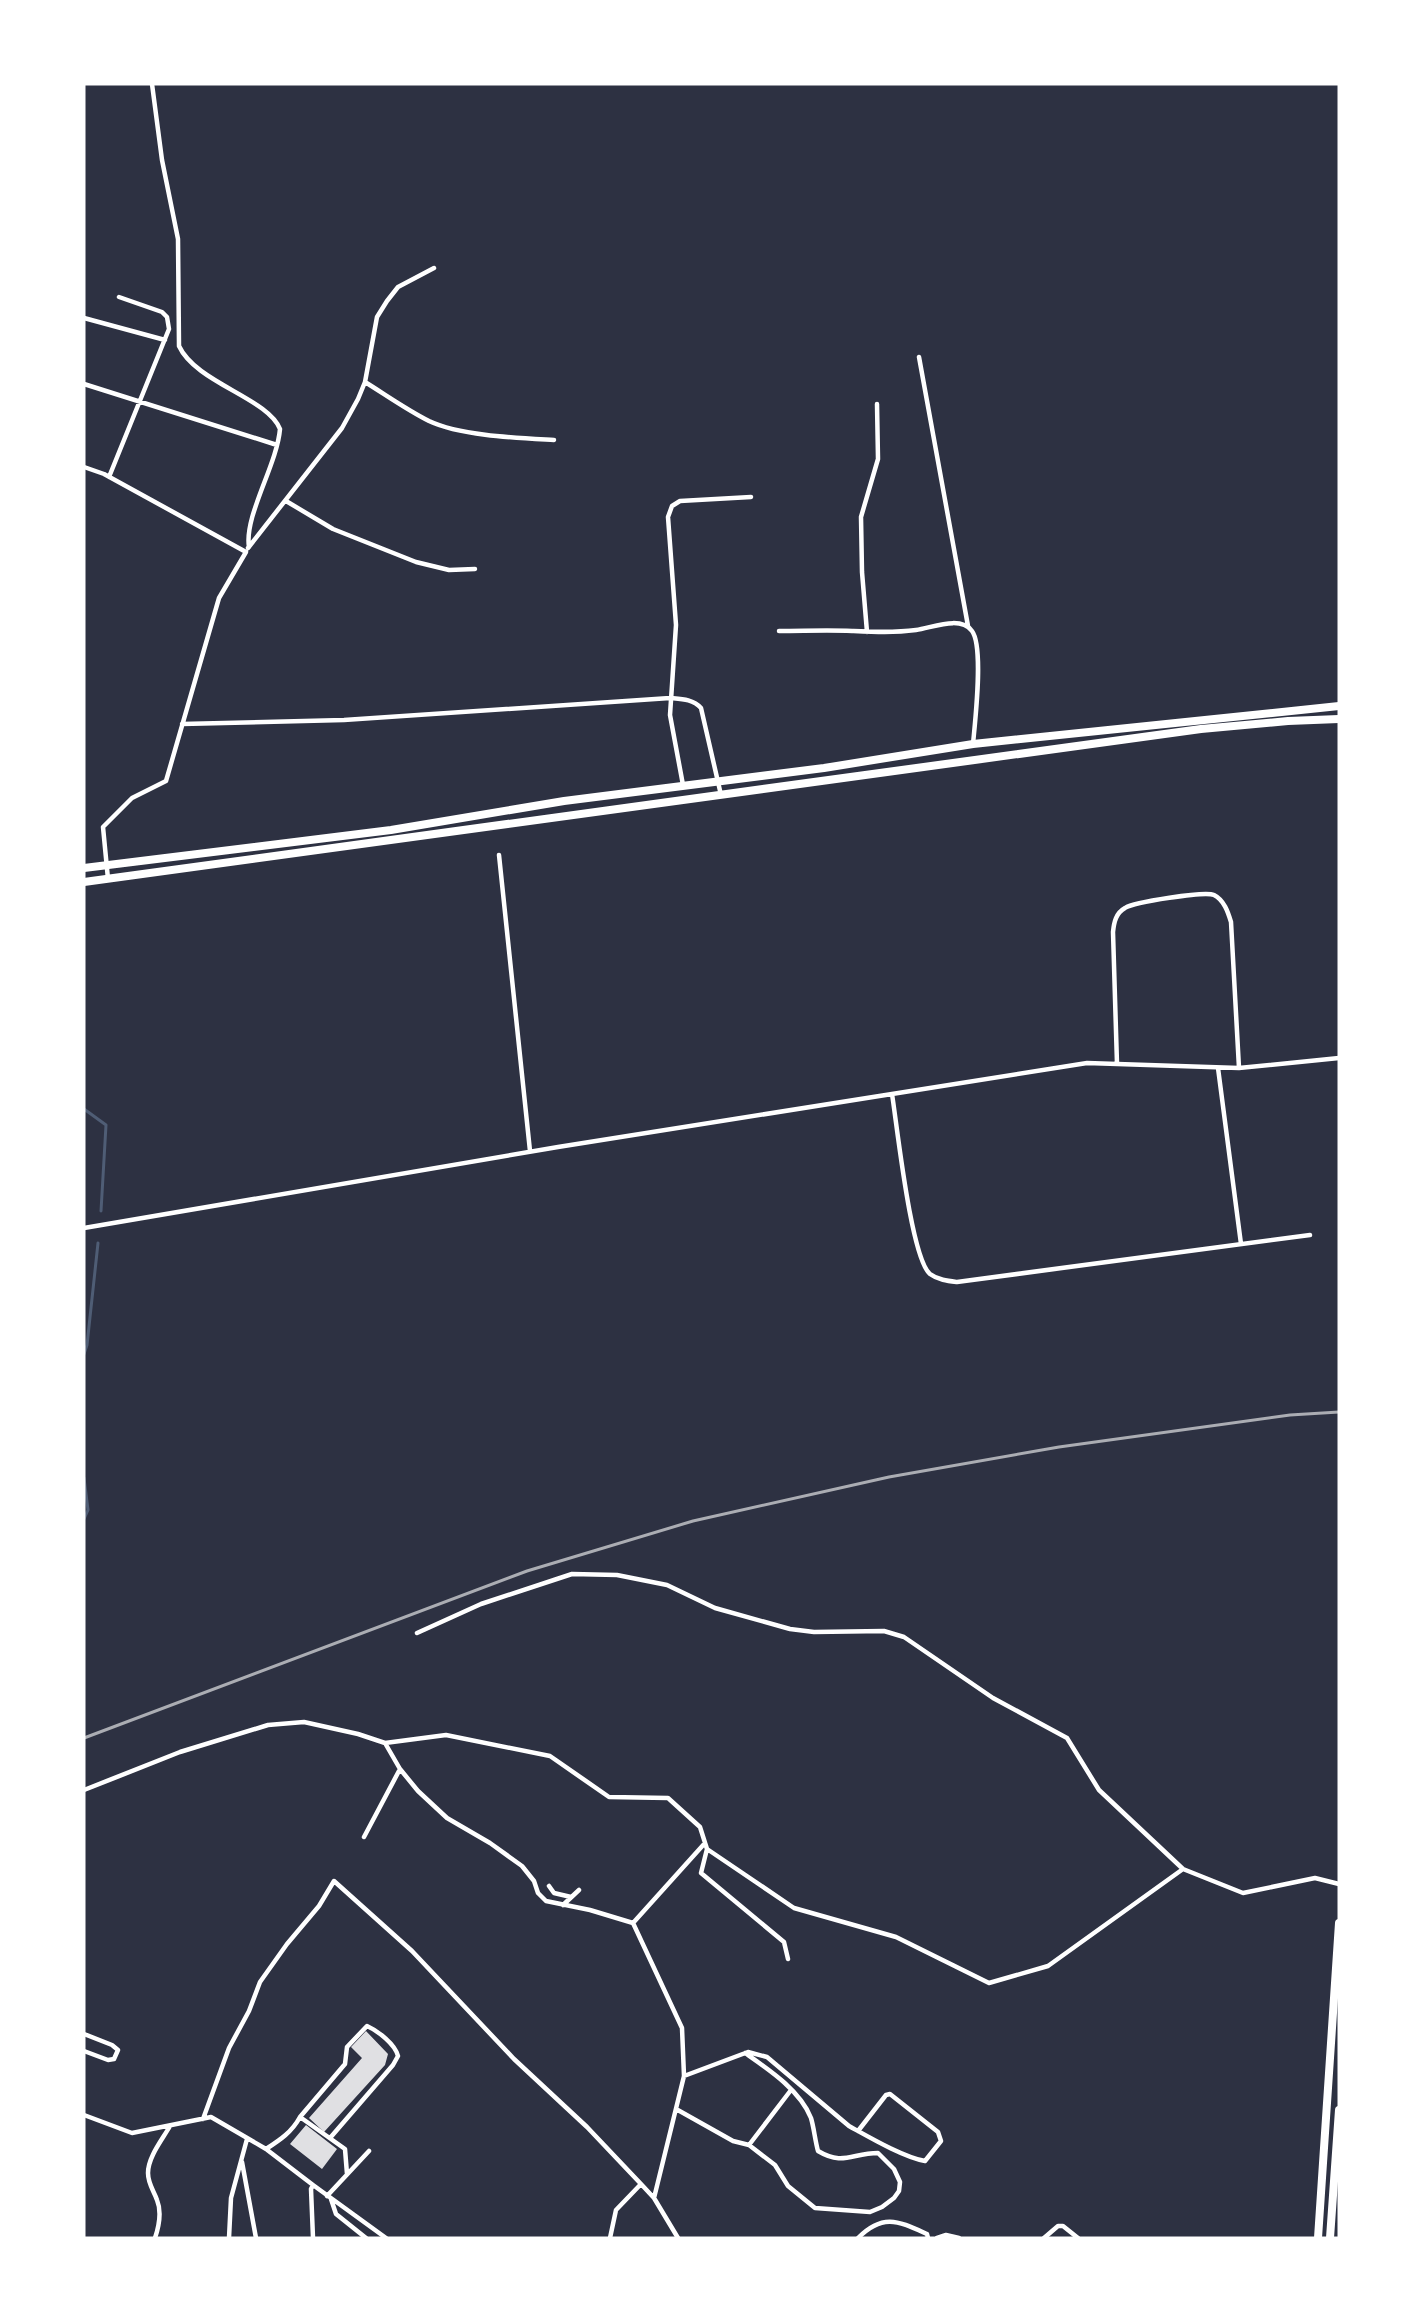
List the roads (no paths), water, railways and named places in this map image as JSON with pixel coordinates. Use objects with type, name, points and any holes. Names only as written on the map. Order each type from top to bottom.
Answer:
[{"type":"main road","points":[[84,868],[391,830],[600,796],[719,782],[973,744],[1339,706]]},
{"type":"main road","points":[[84,882],[1201,729],[1339,719]]},
{"type":"main road","points":[[1032,738],[1035,751]]},
{"type":"main road","points":[[600,796],[602,812]]},
{"type":"main road","points":[[322,838],[323,850]]},
{"type":"main road","points":[[1318,2238],[1339,1923]]},
{"type":"main road","points":[[1330,2238],[1339,2110]]},
{"type":"street","points":[[152,84],[162,160],[178,239],[179,346],[194,366],[264,411],[280,429],[277,445],[249,529],[248,549]]},
{"type":"street","points":[[108,879],[103,827],[132,798],[166,781],[219,598],[248,549],[342,428],[365,382],[377,316],[398,286],[435,268]]},
{"type":"street","points":[[109,477],[169,329],[167,317],[152,308],[119,297]]},
{"type":"street","points":[[84,318],[165,340]]},
{"type":"street","points":[[919,357],[968,627],[976,638],[978,682],[973,744]]},
{"type":"street","points":[[365,382],[430,421],[448,428],[506,437],[554,440]]},
{"type":"street","points":[[84,384],[277,445]]},
{"type":"street","points":[[867,632],[862,572],[861,517],[878,459],[877,404]]},
{"type":"street","points":[[84,467],[109,477],[248,549]]},
{"type":"street","points":[[683,785],[672,736],[670,698],[676,624],[668,517],[670,509],[680,501],[751,497]]},
{"type":"street","points":[[286,501],[333,529],[416,562],[449,570],[475,569]]},
{"type":"street","points":[[779,632],[889,633],[957,623],[968,627]]},
{"type":"street","points":[[182,724],[344,720],[670,698],[692,701],[701,708],[721,795]]},
{"type":"street","points":[[499,855],[530,1151]]},
{"type":"street","points":[[1117,1064],[1113,932],[1118,914],[1126,907],[1139,903],[1207,893],[1221,900],[1231,922],[1239,1068]]},
{"type":"street","points":[[84,1228],[530,1151],[1087,1063],[1239,1068],[1339,1058]]},
{"type":"street","points":[[1218,1068],[1241,1244]]},
{"type":"street","points":[[892,1094],[922,1264],[930,1274],[943,1281],[957,1282],[1310,1235]]},
{"type":"street","points":[[417,1634],[482,1604],[572,1574],[616,1575],[667,1585],[715,1608],[790,1629],[846,1633],[884,1631],[904,1637],[993,1698],[1067,1738],[1099,1790],[1183,1869],[1243,1893],[1315,1878],[1339,1884]]},
{"type":"street","points":[[84,1790],[180,1752],[268,1725],[304,1722],[358,1734],[385,1743],[446,1735],[550,1756],[609,1797],[668,1798],[700,1827],[706,1846],[701,1873],[784,1942],[788,1959]]},
{"type":"street","points":[[385,1743],[400,1769],[418,1791],[447,1818],[468,1832],[490,1842],[522,1866],[534,1881],[538,1893],[546,1901],[590,1910],[633,1923],[682,2028],[684,2076],[654,2198]]},
{"type":"street","points":[[364,1837],[400,1769]]},
{"type":"street","points":[[706,1846],[794,1908],[896,1937],[989,1983],[1048,1966],[1183,1869]]},
{"type":"street","points":[[633,1923],[706,1846]]},
{"type":"street","points":[[203,2119],[229,2048],[249,2011],[260,1982],[287,1944],[319,1906],[334,1881],[412,1951],[514,2059],[587,2127],[654,2198],[678,2238]]},
{"type":"street","points":[[549,1886],[554,1893],[571,1897]]},
{"type":"street","points":[[563,1905],[579,1890]]},
{"type":"street","points":[[266,2149],[295,2126],[345,2064],[347,2047],[367,2026],[395,2049],[397,2060],[330,2138]]},
{"type":"street","points":[[84,2034],[112,2045],[118,2050],[118,2054],[114,2059],[108,2060],[84,2051]]},
{"type":"street","points":[[684,2076],[748,2052],[767,2056],[858,2131],[925,2161],[941,2141],[938,2132],[890,2094],[886,2095],[858,2131]]},
{"type":"street","points":[[676,2109],[734,2141],[749,2145],[775,2164],[788,2186],[815,2208],[870,2212],[882,2207],[899,2191],[900,2182],[894,2169],[878,2153],[841,2159],[818,2151],[810,2117],[791,2090],[781,2078],[745,2053]]},
{"type":"street","points":[[749,2145],[791,2090]]},
{"type":"street","points":[[84,2115],[132,2133],[211,2117],[266,2149],[329,2198],[351,2210],[386,2238]]},
{"type":"street","points":[[300,2117],[346,2152],[347,2174]]},
{"type":"street","points":[[155,2238],[160,2211],[148,2181],[148,2172],[150,2161],[170,2126]]},
{"type":"street","points":[[229,2238],[231,2198],[247,2139]]},
{"type":"street","points":[[329,2198],[347,2174],[369,2151]]},
{"type":"street","points":[[242,2159],[256,2238]]},
{"type":"street","points":[[610,2238],[616,2210],[641,2184]]},
{"type":"street","points":[[313,2185],[311,2189],[313,2238]]},
{"type":"street","points":[[329,2198],[336,2214],[366,2238]]},
{"type":"street","points":[[858,2238],[870,2226],[890,2220],[927,2234],[928,2238]]},
{"type":"street","points":[[1044,2238],[1058,2226],[1063,2226],[1078,2238]]},
{"type":"street","points":[[937,2238],[946,2235],[959,2238]]},
{"type":"waterway","points":[[84,1109],[106,1125],[101,1211]]},
{"type":"waterway","points":[[84,1354],[87,1345],[98,1243]]},
{"type":"waterway","points":[[84,1478],[88,1510],[84,1519]]},
{"type":"railway","points":[[84,1738],[527,1571],[693,1521],[889,1477],[1059,1447],[1290,1415],[1339,1412]]}]
